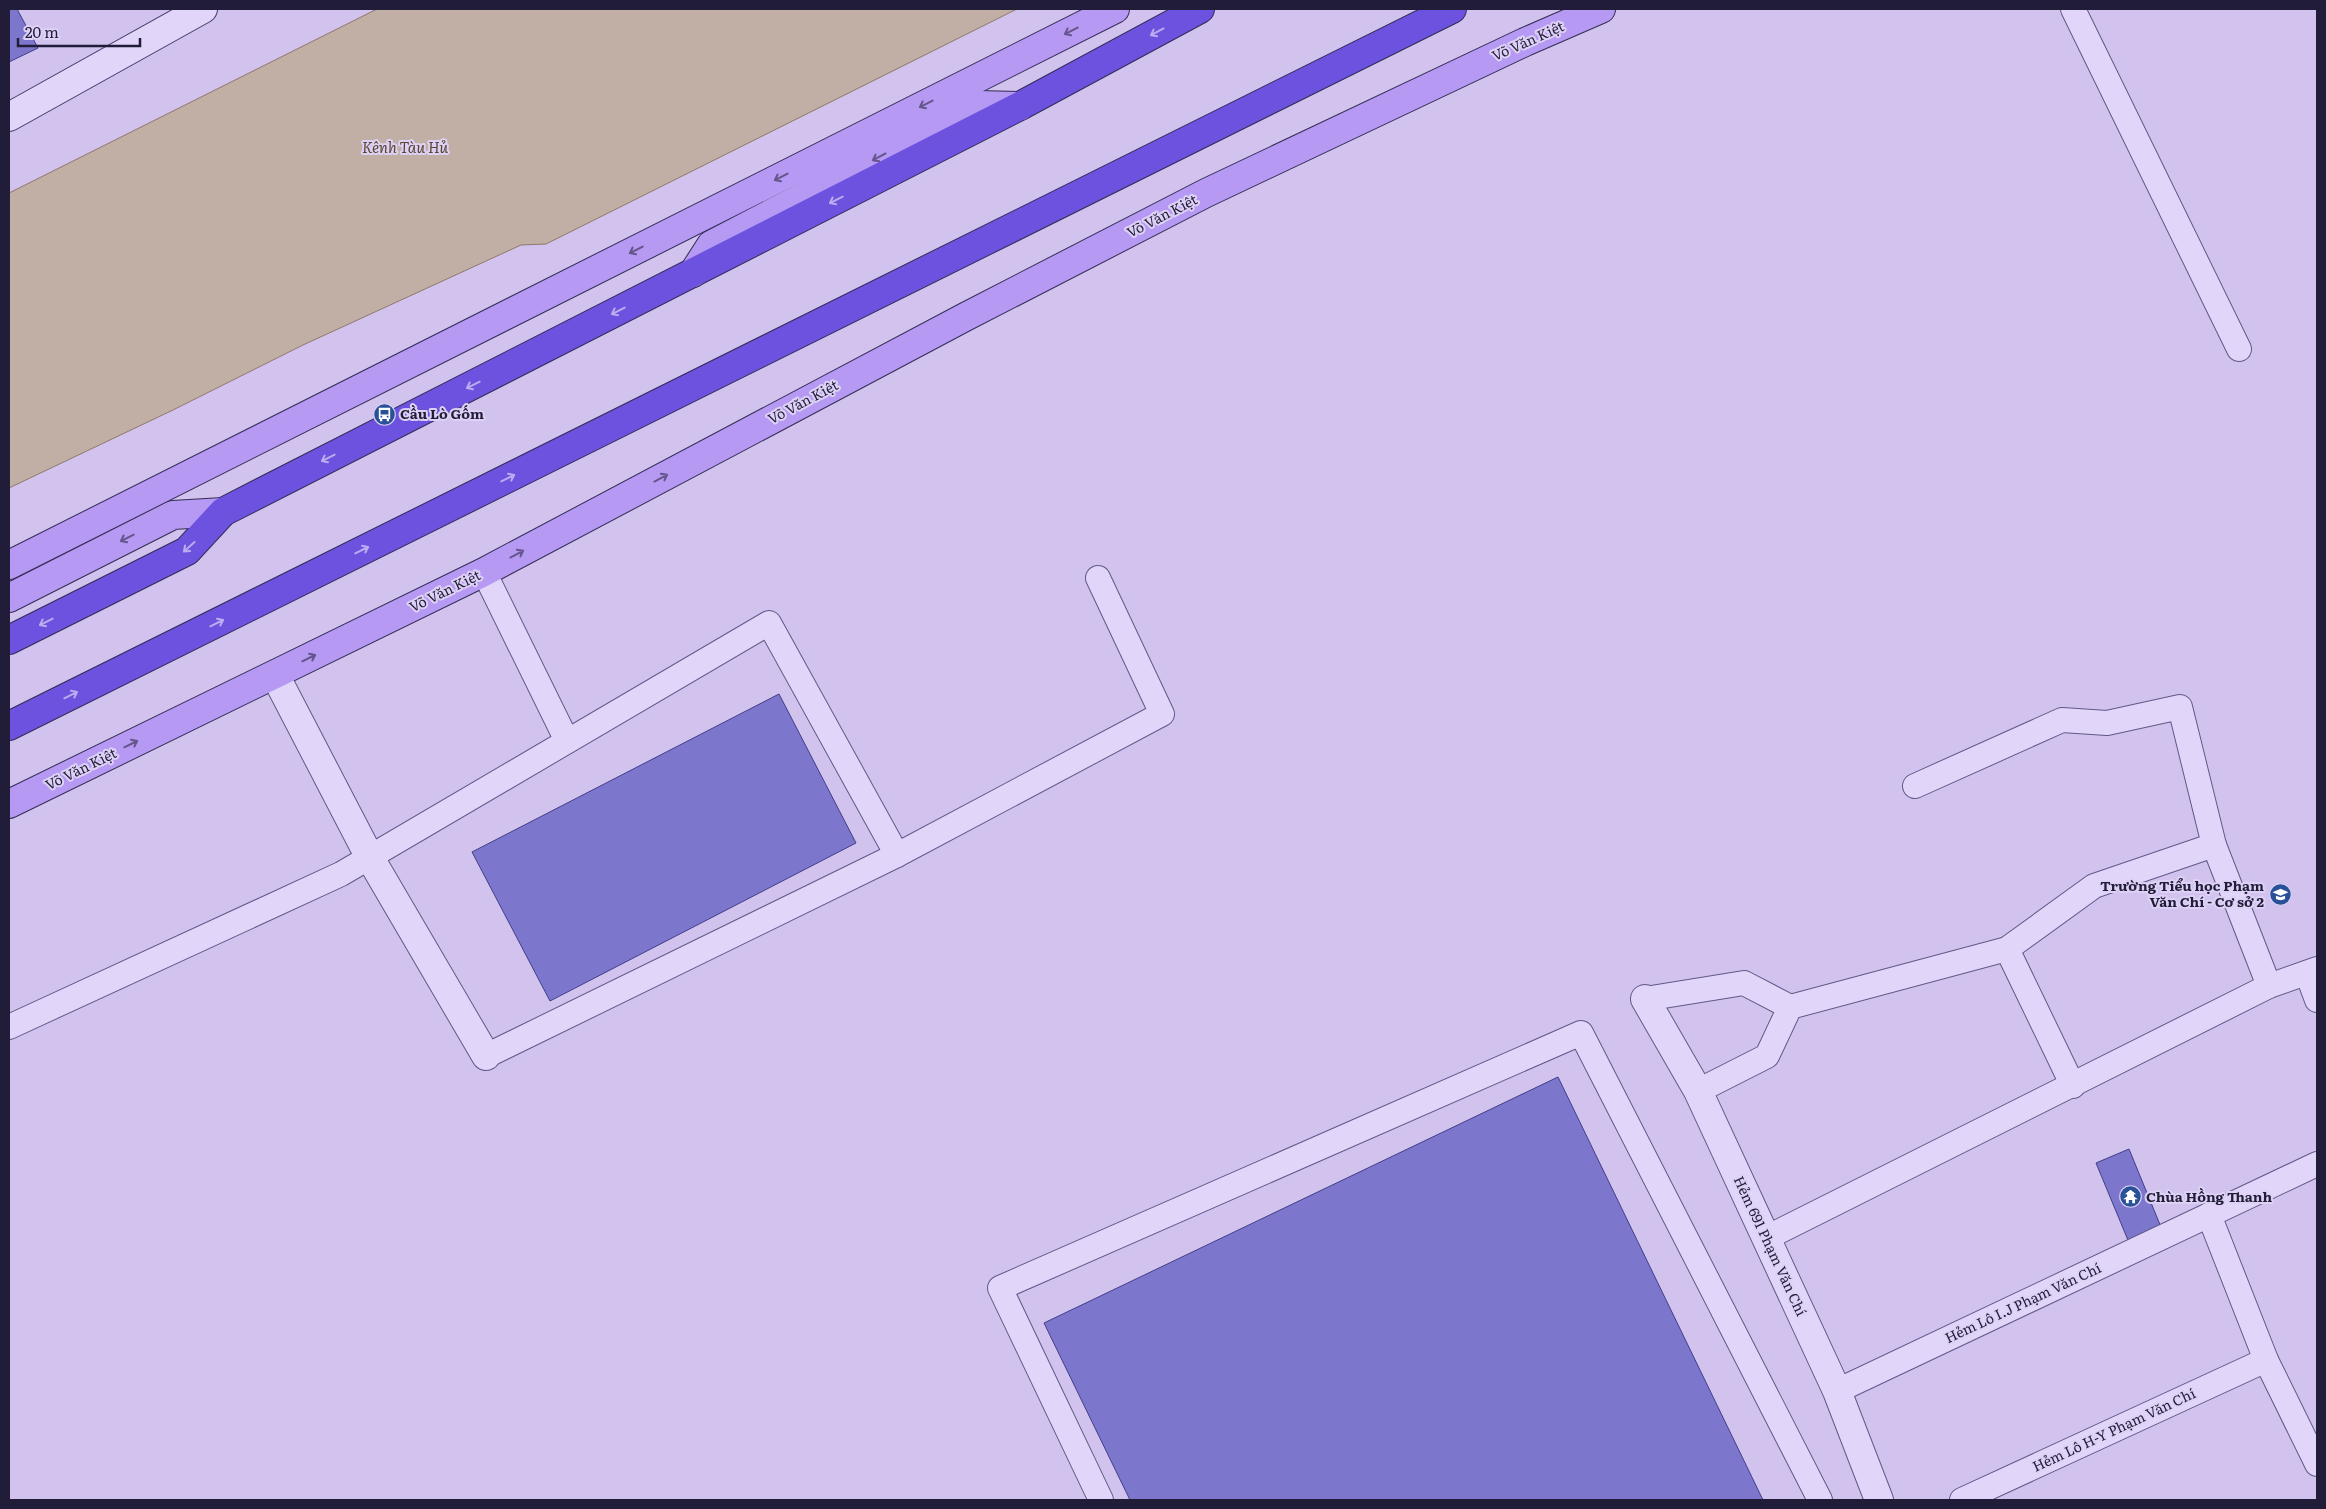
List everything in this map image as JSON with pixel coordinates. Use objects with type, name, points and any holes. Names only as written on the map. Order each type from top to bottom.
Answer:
[{"type":"highway","points":[[9,640],[187,551],[223,512],[1020,106],[1200,9]]},
{"type":"highway","points":[[9,726],[1452,9]]},
{"type":"main road","points":[[9,565],[1114,9]]},
{"type":"main road","points":[[1195,9],[1200,9]]},
{"type":"main road","name":"Võ Văn Kiệt","points":[[9,804],[484,572],[967,316],[1206,193],[1516,46],[1601,9]]},
{"type":"main road","points":[[9,598],[173,515],[223,512]]},
{"type":"street","points":[[9,117],[203,9]]},
{"type":"street","points":[[275,675],[369,856],[486,1056]]},
{"type":"street","name":"Hẻm 691 Phạm Văn Chí","points":[[1645,999],[1698,1091],[1837,1391],[1879,1500]]},
{"type":"lane","points":[[2073,9],[2239,348]]},
{"type":"lane","points":[[484,572],[568,741]]},
{"type":"lane","points":[[486,1056],[897,855],[1162,714],[1098,578]]},
{"type":"lane","points":[[9,1027],[341,874],[769,623],[897,855]]},
{"type":"lane","points":[[1915,786],[2062,720],[2107,724],[2180,707],[2214,845],[2269,986]]},
{"type":"lane","points":[[1645,999],[1744,983],[1790,1007],[2007,949],[2094,886],[2214,845]]},
{"type":"lane","points":[[2007,949],[2073,1086]]},
{"type":"lane","points":[[1766,1238],[2073,1086],[2269,986],[2312,971],[2317,1000]]},
{"type":"lane","points":[[1698,1091],[1767,1056],[1790,1007]]},
{"type":"lane","points":[[1101,1500],[1000,1288],[1581,1033],[1820,1500]]},
{"type":"lane","name":"Hẻm Lô I.J Phạm Văn Chí","points":[[1837,1391],[2317,1164]]},
{"type":"lane","points":[[2209,1215],[2266,1360],[2317,1464]]},
{"type":"lane","name":"Hẻm Lô H-Y Phạm Văn Chí","points":[[1962,1500],[2266,1360]]},
{"type":"water","name":"Kênh Tàu Hủ","points":[[377,9],[1017,9],[546,244],[521,245],[303,345],[173,410],[9,488],[9,193]]},
{"type":"building","points":[[9,9],[17,9],[38,48],[9,62]]},
{"type":"building","points":[[779,694],[856,843],[550,1001],[472,852]]},
{"type":"building","points":[[1558,1077],[1763,1500],[1130,1500],[1044,1323]]},
{"type":"building","name":"Chùa Hồng Thanh","points":[[2129,1149],[2163,1232],[2130,1245],[2096,1163]]},
{"type":"place","name":"Cầu Lò Gốm","points":[[384,414]]},
{"type":"place","name":"Trường Tiểu học Phạm Văn Chí - Cơ sở 2","points":[[2280,894]]},
{"type":"place","name":"Chùa Hồng Thanh","points":[[2130,1197]]}]
